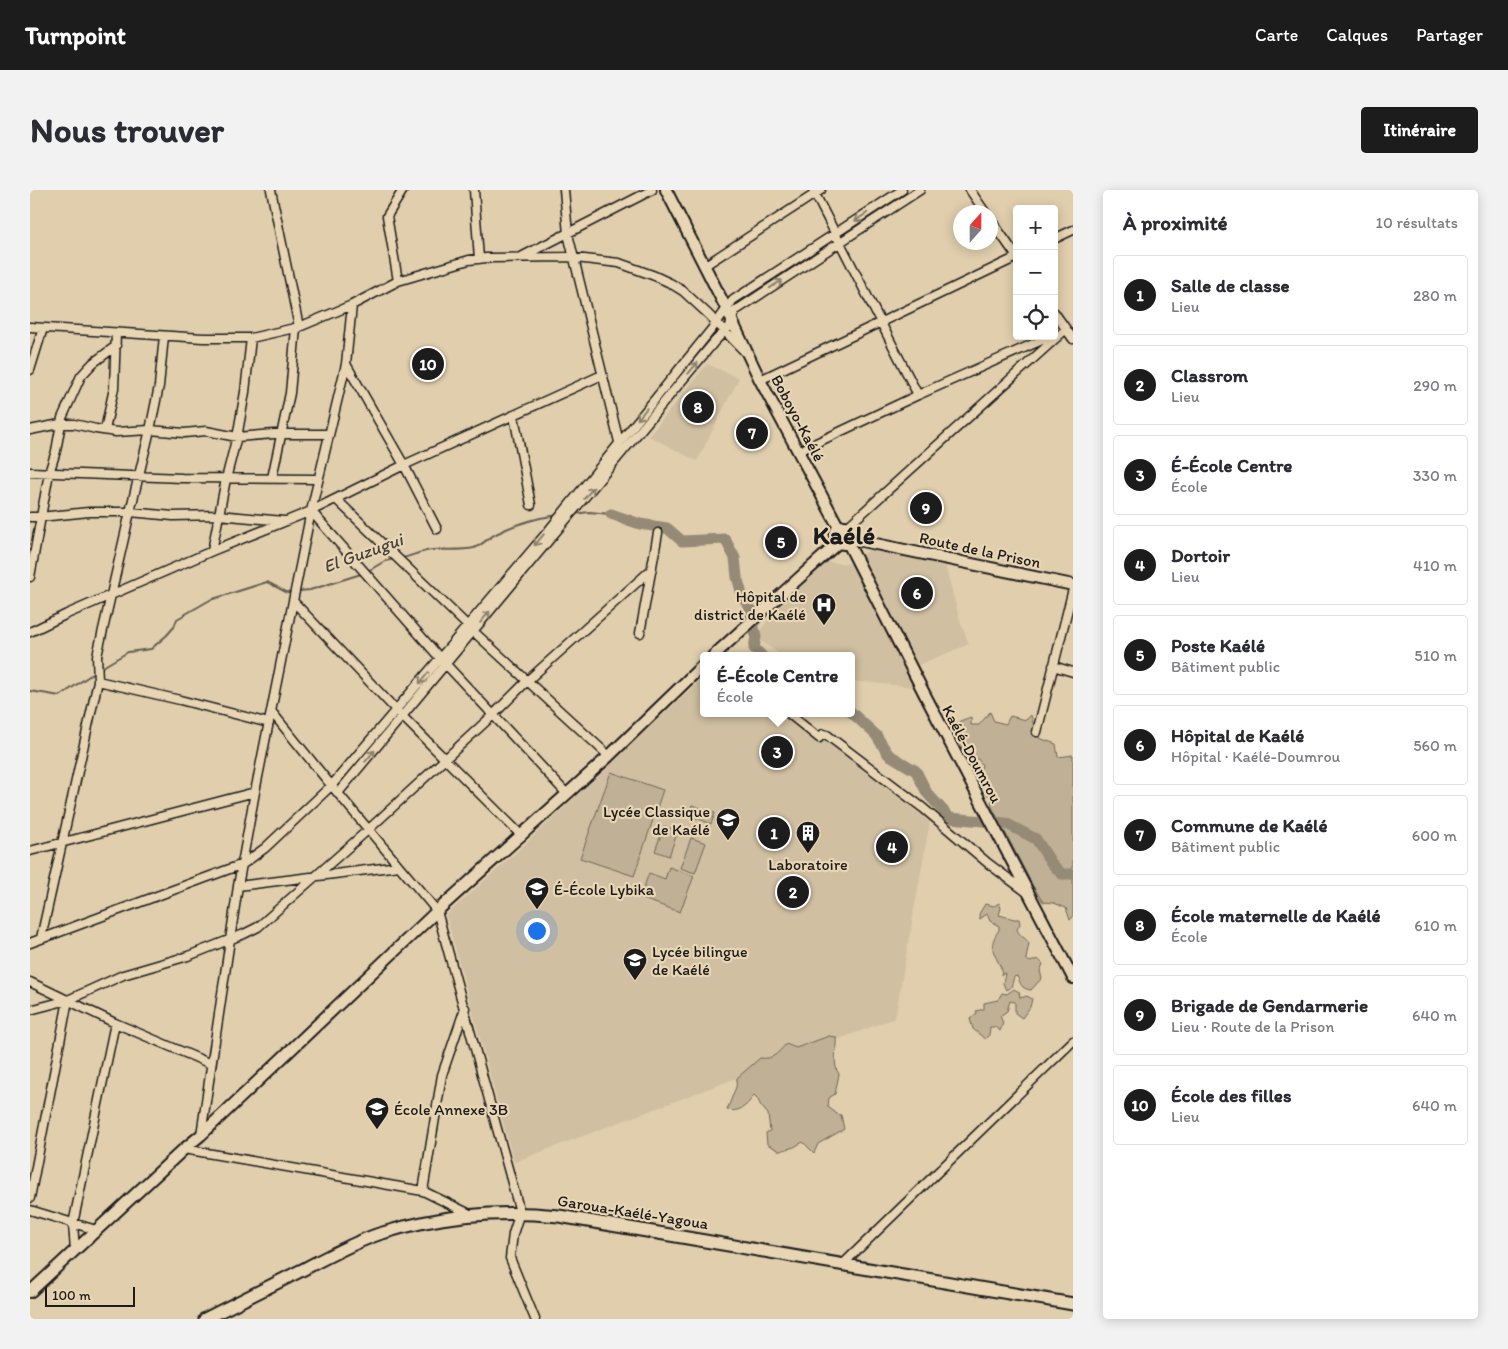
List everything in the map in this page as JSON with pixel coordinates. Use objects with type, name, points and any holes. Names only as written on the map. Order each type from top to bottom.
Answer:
[{"type":"highway","name":"Garoua-Kaélé-Yagoua","points":[[205,1319],[327,1256],[378,1234],[442,1218],[520,1212],[559,1216],[1073,1304]]},
{"type":"main road","points":[[666,190],[726,308]]},
{"type":"main road","name":"Boboyo-Kaélé","points":[[726,308],[760,380],[799,451],[843,527],[853,532],[847,541]]},
{"type":"main road","points":[[718,652],[753,619],[847,541],[836,535],[843,527]]},
{"type":"main road","name":"Route de la Prison","points":[[847,541],[1073,585]]},
{"type":"main road","name":"Kaélé-Doumrou","points":[[847,541],[1073,978]]},
{"type":"main road","points":[[30,1292],[201,1135],[437,911],[609,756],[700,668]]},
{"type":"street","points":[[271,190],[297,328],[282,434],[272,478]]},
{"type":"street","points":[[398,281],[387,216],[403,190]]},
{"type":"street","points":[[474,190],[479,258]]},
{"type":"street","points":[[564,190],[568,234],[619,442]]},
{"type":"street","points":[[520,257],[652,190]]},
{"type":"street","points":[[338,793],[400,713],[733,300],[902,190]]},
{"type":"street","points":[[470,628],[726,331],[735,311],[920,190]]},
{"type":"street","points":[[970,190],[980,205]]},
{"type":"street","points":[[704,266],[816,191],[835,233],[918,395]]},
{"type":"street","points":[[1058,237],[1073,230]]},
{"type":"street","points":[[760,380],[1017,257],[998,231]]},
{"type":"street","points":[[30,327],[164,336],[251,338],[297,328],[352,305],[398,281],[460,262],[479,258],[574,257],[619,263],[660,278],[683,291],[726,331],[737,346],[748,356]]},
{"type":"street","points":[[201,1135],[238,886],[255,792],[311,511],[346,364],[352,305]]},
{"type":"street","points":[[1058,316],[1070,328],[1073,339]]},
{"type":"street","points":[[30,370],[43,328]]},
{"type":"street","points":[[1058,333],[1070,328]]},
{"type":"street","points":[[843,527],[1070,328]]},
{"type":"street","points":[[105,430],[114,388],[116,332]]},
{"type":"street","points":[[41,938],[98,681],[96,656],[112,595],[159,386],[164,336]]},
{"type":"street","points":[[212,551],[218,515],[237,437],[245,392],[251,338]]},
{"type":"street","points":[[799,451],[1042,340]]},
{"type":"street","points":[[716,341],[728,342],[737,346]]},
{"type":"street","points":[[30,577],[40,517],[49,473],[56,451],[60,424],[81,376],[93,363],[116,346]]},
{"type":"street","points":[[346,364],[404,465],[437,529]]},
{"type":"street","points":[[30,632],[212,551],[311,511],[404,465],[602,375]]},
{"type":"street","points":[[514,416],[531,505]]},
{"type":"street","points":[[30,430],[60,424],[74,424],[121,432],[150,430],[184,434],[215,432],[237,437],[282,434],[329,434]]},
{"type":"street","points":[[30,472],[226,479],[318,480]]},
{"type":"street","points":[[336,499],[470,628],[609,756]]},
{"type":"street","points":[[311,511],[443,661],[567,794]]},
{"type":"street","points":[[30,517],[88,512],[130,512],[173,516],[218,515],[286,522]]},
{"type":"street","points":[[640,633],[658,532]]},
{"type":"street","points":[[30,1010],[68,1000],[123,975],[188,956],[258,927],[652,569]]},
{"type":"street","points":[[1037,732],[1073,589]]},
{"type":"street","points":[[293,601],[400,713],[522,836]]},
{"type":"street","points":[[1053,666],[1073,672]]},
{"type":"street","points":[[98,681],[269,723]]},
{"type":"street","points":[[271,711],[437,911],[520,1212],[510,1258],[535,1319]]},
{"type":"street","points":[[30,943],[243,864],[265,848],[332,785],[400,713]]},
{"type":"street","points":[[793,717],[819,738],[824,734],[924,808],[988,864],[1028,893]]},
{"type":"street","points":[[30,851],[255,792]]},
{"type":"street","points":[[238,886],[399,866]]},
{"type":"street","points":[[30,982],[114,1023],[211,1064]]},
{"type":"street","points":[[30,1198],[68,1000]]},
{"type":"street","points":[[423,1190],[442,1075],[465,1008]]},
{"type":"street","points":[[75,1250],[73,1224],[114,1023]]},
{"type":"street","points":[[843,1264],[1073,1042]]},
{"type":"street","points":[[184,1150],[423,1190],[472,1215]]},
{"type":"street","points":[[30,1210],[96,1230]]},
{"type":"shaded area","points":[[707,364],[739,378],[697,461],[649,436]]},
{"type":"shaded area","points":[[872,548],[945,565],[960,621],[969,644],[918,665],[862,555]]},
{"type":"shaded area","name":"Hôpital de district de Kaélé","points":[[825,562],[853,564],[914,687],[855,681],[855,652],[777,652],[756,637],[771,615]]},
{"type":"shaded area","points":[[700,680],[700,717],[789,717],[809,734],[813,731],[930,821],[895,1018],[514,1162],[446,915],[508,860]]},
{"type":"shaded area","points":[[990,712],[994,721],[1006,724],[1010,716],[1026,720],[1031,715],[1039,738],[1056,744],[1058,757],[1073,755],[1073,917],[1070,920],[1066,908],[1054,903],[1043,902],[991,805],[992,798],[986,793],[986,787],[979,785],[977,779],[982,765],[978,759],[969,759],[962,750],[955,727],[960,721],[971,717],[971,725],[979,725]]},
{"type":"shaded area","points":[[611,772],[663,790],[634,876],[580,858]]},
{"type":"shaded area","points":[[692,805],[715,813],[711,824],[689,815]]},
{"type":"shaded area","points":[[664,826],[678,831],[669,856],[655,851]]},
{"type":"shaded area","points":[[691,838],[706,843],[695,873],[680,868]]},
{"type":"shaded area","points":[[669,867],[694,876],[680,912],[640,898],[649,873],[665,879]]},
{"type":"shaded area","points":[[999,903],[1001,908],[999,915],[1019,919],[1020,924],[1017,929],[1029,943],[1026,959],[1030,962],[1038,959],[1043,964],[1040,971],[1042,978],[1031,990],[1023,987],[1017,976],[1014,977],[1011,987],[1006,990],[1003,983],[1005,973],[1001,975],[1002,970],[993,950],[993,941],[999,926],[990,921],[987,914],[980,919],[979,914],[985,904],[994,906]]},
{"type":"shaded area","points":[[1014,989],[1019,992],[1020,998],[1027,996],[1032,999],[1030,1007],[1022,1018],[1015,1013],[1015,1002],[1010,1001],[1007,1011],[1000,1016],[1003,1023],[1000,1031],[995,1027],[990,1027],[989,1035],[985,1039],[973,1029],[970,1019],[977,1013],[976,1011],[984,1009],[984,1003],[998,1000],[1002,993],[1007,994]]},
{"type":"shaded area","points":[[829,1036],[836,1037],[835,1062],[839,1074],[835,1094],[829,1098],[828,1107],[841,1115],[844,1129],[818,1144],[814,1153],[803,1142],[780,1151],[767,1144],[766,1133],[770,1131],[768,1114],[754,1095],[740,1109],[727,1110],[736,1087],[737,1078],[760,1058],[772,1057],[786,1044],[796,1048]]},
{"type":"waterway","name":"El Guzugui","points":[[575,514],[589,512],[611,514]]},
{"type":"waterway","name":"El Guzugui","points":[[611,514],[640,524],[667,528],[682,541],[725,539],[735,558],[737,577],[743,598],[750,607],[756,637],[754,648],[758,652]]},
{"type":"waterway","name":"El Guzugui","points":[[402,558],[428,551],[474,548],[493,535],[511,527],[534,519],[558,515]]},
{"type":"waterway","name":"El Guzugui","points":[[368,571],[385,561],[395,559]]},
{"type":"waterway","name":"El Guzugui","points":[[299,591],[310,590],[361,574]]},
{"type":"waterway","name":"El Guzugui","points":[[101,668],[128,652],[151,649],[174,627],[177,619],[210,600],[267,582],[288,593],[291,592]]},
{"type":"waterway","name":"El Guzugui","points":[[30,691],[60,696],[95,672]]},
{"type":"waterway","name":"El Guzugui","points":[[855,716],[876,735],[888,754],[916,771],[927,793],[950,818],[1005,823],[1036,839],[1052,864],[1062,874],[1073,874]]},
{"type":"place","name":"École des filles","points":[[428,364]]},
{"type":"place","name":"École maternelle de Kaélé","points":[[698,407]]},
{"type":"place","name":"Commune de Kaélé","points":[[752,433]]},
{"type":"place","name":"Brigade de Gendarmerie","points":[[926,508]]},
{"type":"place","name":"Poste Kaélé","points":[[781,542]]},
{"type":"place","name":"Hôpital de Kaélé","points":[[917,593]]},
{"type":"place","name":"Hôpital de district de Kaélé","points":[[824,626]]},
{"type":"place","name":"É-École Centre","points":[[777,752]]},
{"type":"place","name":"Salle de classe","points":[[774,833]]},
{"type":"place","name":"Lycée Classique de Kaélé","points":[[728,841]]},
{"type":"place","name":"Dortoir","points":[[892,847]]},
{"type":"place","name":"Laboratoire","points":[[808,854]]},
{"type":"place","name":"Classrom","points":[[793,892]]},
{"type":"place","name":"É-École Lybika","points":[[537,910]]},
{"type":"place","name":"Lycée bilingue de Kaélé","points":[[635,981]]},
{"type":"place","name":"École Annexe 3B","points":[[377,1130]]},
{"type":"district","name":"Kaélé","points":[[844,535]]}]
